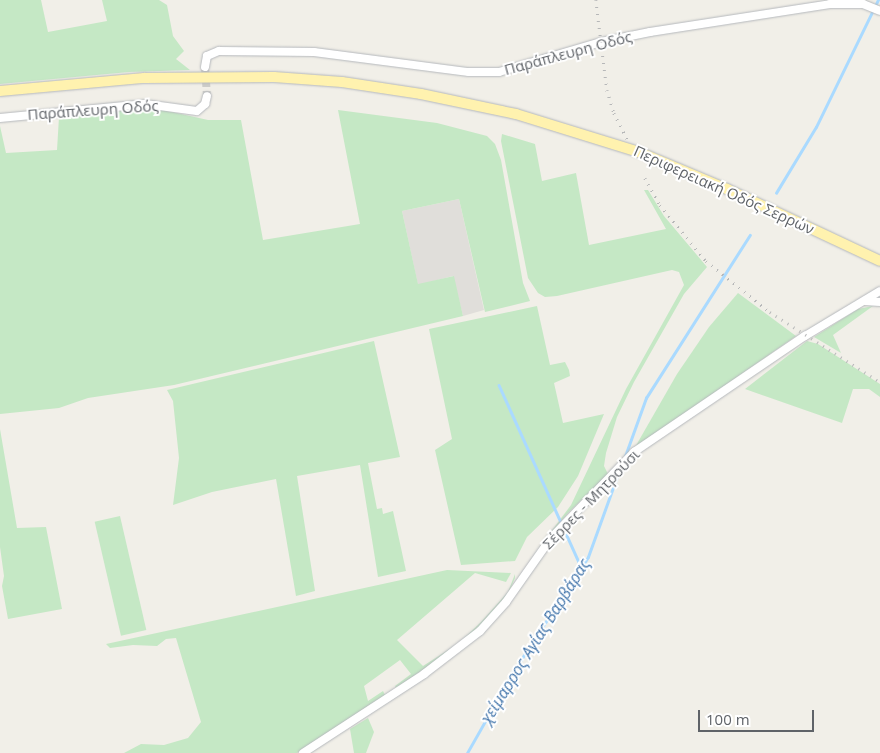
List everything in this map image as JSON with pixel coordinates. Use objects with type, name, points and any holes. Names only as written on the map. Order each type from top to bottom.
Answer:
[{"type":"main road","name":"Περιφερειακή Οδός Σερρών","points":[[0,91],[144,78],[274,77],[342,82],[421,94],[516,114],[630,149],[674,166],[880,261]]},
{"type":"street","name":"Παράπλευρη Οδός","points":[[205,67],[207,56],[219,51],[314,52],[469,72],[499,72],[631,35],[830,4],[870,6],[880,11]]},
{"type":"street","name":"Παράπλευρη Οδός","points":[[0,118],[145,104],[198,111],[205,104],[207,96]]},
{"type":"street","name":"Σέρρες - Μητρούσι","points":[[303,753],[424,674],[480,631],[506,602],[551,538],[634,452],[805,336],[880,291]]},
{"type":"street","points":[[865,301],[880,302]]},
{"type":"shaded area","points":[[459,199],[484,310],[463,316],[453,276],[418,285],[402,211]]},
{"type":"green space","points":[[0,0],[41,0],[48,32],[107,21],[102,0],[159,0],[167,5],[173,36],[184,51],[176,59],[190,70],[129,72],[0,84]]},
{"type":"green space","points":[[150,107],[208,120],[241,120],[263,240],[360,224],[338,110],[437,123],[487,136],[495,144],[501,160],[523,283],[530,301],[485,312],[459,199],[402,211],[418,284],[454,276],[463,316],[174,385],[88,398],[59,408],[0,414],[0,126],[6,153],[57,150],[59,117]]},
{"type":"green space","points":[[502,134],[535,144],[542,181],[576,173],[589,245],[666,229],[644,190],[648,190],[664,216],[707,267],[684,294],[634,382],[617,417],[606,453],[604,466],[608,474],[568,513],[538,549],[571,505],[626,389],[684,285],[679,272],[672,270],[557,296],[545,297],[538,293],[528,278],[501,141]]},
{"type":"green space","points":[[738,293],[796,336],[634,449],[677,374],[709,327]]},
{"type":"green space","points":[[537,306],[550,365],[565,362],[569,370],[570,376],[554,383],[563,423],[604,414],[578,476],[558,507],[527,537],[515,561],[461,565],[435,450],[452,439],[429,329]]},
{"type":"green space","points":[[873,306],[833,335],[841,353],[814,337],[858,309]]},
{"type":"green space","points":[[374,341],[400,457],[368,463],[377,509],[382,508],[383,514],[393,511],[406,571],[378,577],[360,465],[297,476],[315,591],[296,596],[276,479],[212,492],[173,505],[179,458],[173,401],[167,390]]},
{"type":"green space","points":[[807,341],[818,344],[880,384],[880,397],[869,389],[853,389],[842,423],[745,389]]},
{"type":"green space","points":[[0,429],[17,528],[46,527],[62,609],[8,619],[2,586],[4,576],[0,547]]},
{"type":"green space","points":[[120,516],[146,630],[121,636],[95,522]]},
{"type":"green space","points":[[447,570],[511,573],[506,582],[475,573],[397,640],[423,666],[459,643],[481,622],[508,592],[515,574],[515,578],[506,599],[489,620],[458,646],[396,688],[395,686],[411,674],[400,660],[364,686],[368,701],[383,691],[385,695],[297,753],[124,753],[141,744],[164,745],[188,738],[201,722],[176,638],[166,639],[157,646],[133,645],[110,648],[106,644]]},
{"type":"green space","points":[[368,718],[374,732],[366,753],[354,753],[350,729]]},
{"type":"waterway","name":"χείμαρρος Αγίας Βαρβάρας","points":[[776,193],[816,127],[878,0]]},
{"type":"waterway","name":"χείμαρρος Αγίας Βαρβάρας","points":[[624,459],[646,398],[750,235]]},
{"type":"waterway","points":[[499,385],[581,567]]},
{"type":"waterway","name":"χείμαρρος Αγίας Βαρβάρας","points":[[467,753],[513,672],[588,557],[619,471]]},
{"type":"tunnel","points":[[205,67],[207,96]]},
{"type":"railway","points":[[596,0],[607,90],[614,113],[628,140]]},
{"type":"railway","points":[[645,178],[660,205],[706,261],[770,312],[880,382]]}]
